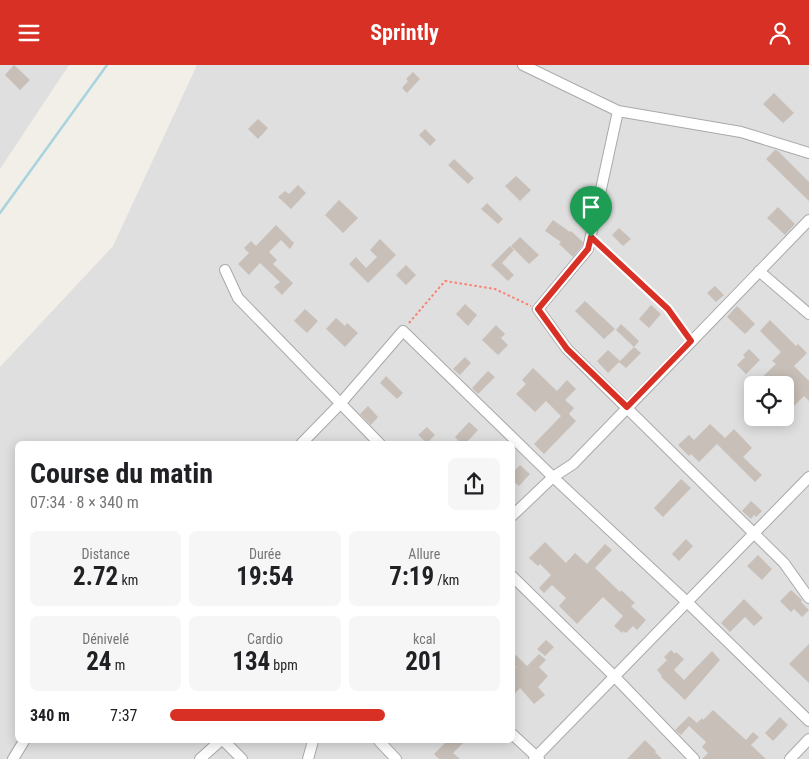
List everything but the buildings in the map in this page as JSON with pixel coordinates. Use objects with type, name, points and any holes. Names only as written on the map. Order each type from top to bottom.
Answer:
[{"type":"street","points":[[522,65],[618,111],[741,132],[809,153]]},
{"type":"street","points":[[618,111],[588,249],[538,309],[567,349],[784,563],[809,597]]},
{"type":"street","points":[[515,513],[553,477],[573,464],[809,220]]},
{"type":"street","points":[[225,270],[238,298],[377,441]]},
{"type":"street","points":[[760,271],[809,314]]},
{"type":"street","points":[[304,441],[340,404],[403,331],[809,721]]},
{"type":"street","points":[[515,737],[536,758],[809,477]]},
{"type":"street","points":[[515,579],[614,676],[694,759]]},
{"type":"street","points":[[790,759],[809,739]]},
{"type":"street","points":[[13,759],[23,743]]},
{"type":"street","points":[[200,759],[218,743]]},
{"type":"street","points":[[226,743],[242,759]]},
{"type":"street","points":[[308,759],[312,743]]},
{"type":"street","points":[[381,743],[396,759]]},
{"type":"path","points":[[591,237],[668,309],[691,341]]},
{"type":"path","points":[[403,331],[445,281],[495,289],[538,309]]},
{"type":"shaded area","points":[[0,65],[69,65],[0,169]]},
{"type":"shaded area","points":[[197,65],[809,65],[809,759],[0,759],[0,367],[113,246]]},
{"type":"waterway","points":[[0,213],[107,65]]},
{"type":"route","points":[[591,237],[668,309],[691,341],[627,407],[567,349],[538,309],[588,249],[591,237]]}]
